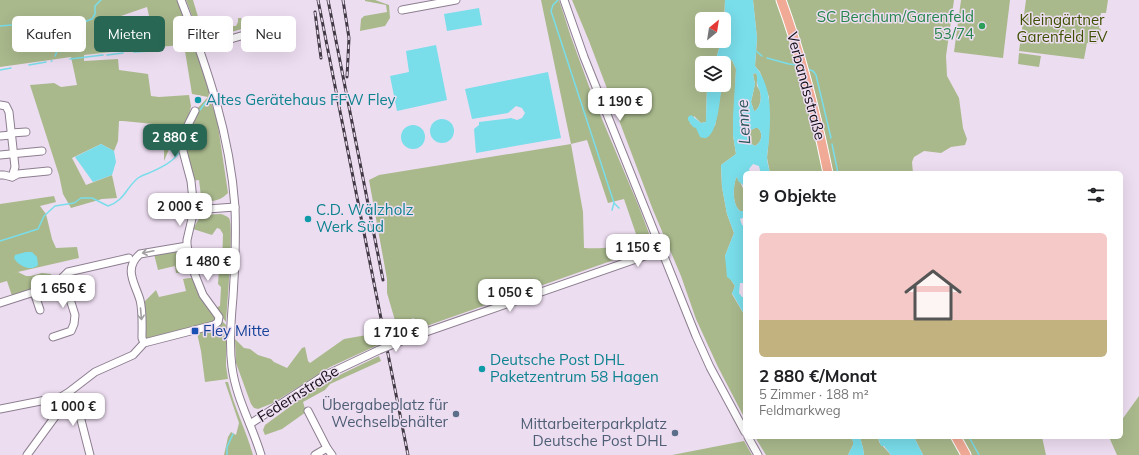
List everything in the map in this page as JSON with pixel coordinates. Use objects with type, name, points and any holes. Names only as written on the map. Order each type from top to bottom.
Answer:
[{"type":"main road","name":"Verbandsstraße","points":[[781,0],[806,75],[828,171]]},
{"type":"main road","points":[[957,439],[966,455]]},
{"type":"street","points":[[181,0],[187,16]]},
{"type":"street","points":[[402,10],[456,0]]},
{"type":"street","points":[[564,0],[584,57],[696,336],[710,367],[743,428]]},
{"type":"street","points":[[201,52],[222,119],[231,170],[235,208],[235,258],[230,350],[235,385],[262,455]]},
{"type":"street","points":[[0,106],[6,106],[8,109],[15,167],[12,177]]},
{"type":"street","points":[[28,455],[67,397],[95,372],[133,355],[144,343],[214,325],[218,322],[219,318],[204,295],[195,275],[187,246],[194,210],[192,181],[183,151],[183,138],[195,111]]},
{"type":"street","points":[[0,136],[26,132]]},
{"type":"street","points":[[0,155],[42,151]]},
{"type":"street","points":[[0,175],[12,177],[18,174],[48,171]]},
{"type":"street","points":[[194,210],[235,208]]},
{"type":"street","points":[[144,343],[142,338],[140,301],[131,272],[133,263],[140,254],[187,246]]},
{"type":"street","name":"Federnstraße","points":[[250,424],[322,377],[378,350],[662,250]]},
{"type":"street","points":[[0,302],[59,284],[68,272],[129,258]]},
{"type":"street","points":[[53,337],[71,331],[74,324],[75,315],[63,277]]},
{"type":"street","points":[[34,292],[40,310]]},
{"type":"street","points":[[0,409],[67,397]]},
{"type":"street","points":[[67,397],[80,416],[90,455]]},
{"type":"street","points":[[308,411],[332,455]]},
{"type":"street","points":[[749,439],[758,455]]},
{"type":"street","points":[[315,455],[327,448]]},
{"type":"green space","points":[[0,0],[181,0],[187,16],[173,16],[173,46],[165,46],[165,16],[149,16],[147,7],[121,16],[94,16],[94,52],[111,52],[84,55],[84,61],[118,59],[119,70],[148,74],[151,96],[159,97],[189,95],[191,106],[189,115],[183,127],[173,140],[164,161],[164,125],[123,121],[119,121],[118,141],[114,151],[101,144],[72,158],[86,185],[112,175],[117,198],[102,199],[71,208],[63,194],[59,175],[30,85],[54,83],[61,87],[77,85],[71,57],[0,67]]},
{"type":"green space","points":[[186,0],[193,0],[198,16],[192,16]]},
{"type":"green space","points":[[365,0],[375,0],[389,5],[390,18],[385,26],[360,31],[361,19],[364,16],[387,12],[386,5]]},
{"type":"green space","points":[[541,0],[559,0],[594,100],[650,236],[649,243],[645,247],[628,255],[418,329],[414,318],[396,324],[387,293],[387,279],[369,180],[379,175],[571,144]],"holes":[[[587,140],[608,203],[624,199],[636,234],[633,239],[621,245],[605,248],[584,248],[583,212],[571,144]]]},
{"type":"green space","points":[[572,0],[725,0],[725,12],[695,12],[695,48],[719,48],[717,56],[695,56],[695,92],[707,92],[706,122],[701,123],[694,116],[690,124],[715,126],[721,92],[731,92],[732,60],[736,69],[733,135],[736,154],[721,165],[722,187],[727,214],[734,233],[725,256],[731,280],[735,286],[732,294],[743,313],[743,415],[718,367],[696,319],[681,276],[653,210]]},
{"type":"green space","points":[[753,0],[954,0],[946,56],[947,76],[959,98],[963,128],[967,139],[965,145],[951,147],[941,153],[924,151],[914,157],[912,162],[913,171],[770,171],[767,158],[769,136],[769,97],[760,72],[755,66],[757,38]]},
{"type":"green space","name":"SC Berchum/Garenfeld 53/74","points":[[961,0],[1010,0],[1003,58],[954,52]]},
{"type":"green space","name":"Kleingärtner Garenfeld EV","points":[[1026,0],[1108,0],[1106,13],[1101,13],[1099,28],[1101,29],[1097,44],[1087,43],[1084,59],[1019,51]]},
{"type":"green space","points":[[238,18],[241,18],[241,29],[233,31],[233,26],[236,26]]},
{"type":"green space","points":[[185,52],[200,52],[215,94],[209,97],[217,119],[228,193],[214,201],[198,201],[198,196],[201,196],[199,180],[191,181],[183,138],[195,111],[208,97],[192,94]]},
{"type":"green space","points":[[1019,53],[1041,56],[1039,67],[1018,64]]},
{"type":"green space","points":[[756,73],[757,86],[760,90],[761,97],[758,108],[754,111],[751,102],[755,84],[753,74]]},
{"type":"green space","points":[[755,128],[760,130],[761,136],[760,141],[755,146],[750,143],[749,137],[751,130]]},
{"type":"green space","points":[[737,177],[743,190],[743,211],[740,211],[737,208],[734,200],[734,186]]},
{"type":"green space","points":[[54,196],[56,202],[40,206],[46,214],[52,239],[56,248],[77,247],[79,258],[9,274],[18,272],[26,276],[31,276],[42,273],[51,274],[54,283],[12,296],[7,281],[0,283],[0,204]]},
{"type":"green space","points":[[221,214],[229,218],[231,235],[226,322],[215,308],[220,306],[221,287],[218,284],[219,270],[222,265],[223,234],[220,229],[217,228],[212,235],[193,229],[201,215]]},
{"type":"green space","points":[[186,251],[191,273],[176,273],[175,266],[158,270],[154,254]]},
{"type":"green space","points":[[194,278],[216,317],[215,322],[145,339],[145,301],[156,290],[159,297],[186,291],[183,279]]},
{"type":"green space","points":[[222,321],[226,325],[226,366],[228,379],[205,382],[197,333],[218,327]]},
{"type":"green space","points":[[378,333],[378,345],[330,367],[273,403],[258,409],[254,408],[251,404],[236,363],[235,339],[244,348],[250,349],[258,355],[271,359],[287,368],[302,348],[305,347],[308,361],[310,363],[344,339]]},
{"type":"green space","points":[[379,356],[381,361],[330,384],[325,390],[303,402],[306,412],[282,429],[265,435],[263,430],[265,425],[303,397],[325,382]]},
{"type":"green space","points":[[225,382],[228,382],[253,455],[224,455],[228,437],[231,432],[236,435],[239,423]]},
{"type":"green space","points":[[1139,396],[1139,455],[1117,455],[1110,439],[1123,439],[1123,418]]},
{"type":"green space","points":[[756,439],[852,439],[853,441],[853,445],[848,455],[766,455]]},
{"type":"green space","points":[[861,439],[878,439],[879,442],[891,455],[864,455]]},
{"type":"green space","points":[[915,439],[953,439],[963,455],[923,455]]},
{"type":"green space","points":[[962,439],[1042,439],[1046,455],[970,455]]},
{"type":"green space","points":[[744,441],[752,455],[672,455]]},
{"type":"water","name":"Lenne","points":[[725,0],[753,0],[757,38],[755,66],[765,82],[770,110],[767,157],[770,171],[760,171],[759,166],[753,164],[749,169],[750,171],[743,171],[743,185],[738,181],[737,177],[735,182],[734,200],[737,208],[740,211],[743,211],[743,218],[740,219],[743,225],[743,283],[740,283],[739,293],[743,297],[743,312],[732,293],[735,286],[727,277],[725,256],[734,233],[727,214],[722,187],[721,165],[736,154],[733,135],[733,116],[736,69],[731,60],[731,56],[717,56],[719,48],[731,48],[731,12],[725,12]],"holes":[[[756,73],[757,84],[761,97],[758,108],[754,111],[751,102],[755,84],[753,74]],[[755,128],[760,130],[760,141],[755,146],[750,143],[749,137],[751,130]]]},
{"type":"water","points":[[479,8],[482,25],[447,31],[444,14]]},
{"type":"water","points":[[436,45],[447,100],[397,111],[390,76],[409,72],[406,51]]},
{"type":"water","points":[[548,72],[561,138],[476,153],[474,129],[479,125],[479,122],[511,118],[517,120],[522,118],[525,113],[522,108],[516,106],[508,113],[472,119],[465,89]]},
{"type":"water","points":[[707,92],[721,92],[715,126],[707,138],[700,137],[696,128],[693,127],[688,120],[688,117],[691,115],[701,123],[706,122]]},
{"type":"water","points":[[442,119],[447,120],[453,126],[453,136],[447,142],[442,143],[437,142],[431,136],[430,131],[431,126],[437,120]]},
{"type":"water","points":[[413,125],[422,128],[425,137],[422,146],[413,149],[404,146],[401,137],[404,128]]},
{"type":"water","points":[[101,144],[114,151],[116,162],[112,175],[93,182],[75,157]]},
{"type":"water","points":[[32,252],[37,257],[38,265],[28,268],[22,266],[16,261],[14,258],[15,255]]},
{"type":"water","points":[[852,439],[861,439],[864,455],[848,455],[853,445]]},
{"type":"water","points":[[879,439],[915,439],[923,455],[891,455],[884,446],[881,446]]},
{"type":"waterway","points":[[0,26],[68,20],[81,23],[92,19],[95,14],[95,6],[101,0]]},
{"type":"waterway","points":[[558,0],[553,5],[551,11],[614,203],[612,210]]},
{"type":"waterway","points":[[756,51],[762,56]]},
{"type":"waterway","points":[[55,56],[57,52]]},
{"type":"waterway","points":[[107,55],[123,53]]},
{"type":"waterway","points":[[70,59],[103,55]]},
{"type":"waterway","points":[[767,58],[798,65]]},
{"type":"waterway","points":[[29,65],[46,62]]},
{"type":"waterway","points":[[0,70],[11,68]]},
{"type":"waterway","points":[[807,69],[813,71],[816,75],[831,138]]},
{"type":"waterway","points":[[200,110],[206,102]]},
{"type":"waterway","points":[[832,144],[838,171]]},
{"type":"waterway","points":[[0,241],[38,229],[44,216],[55,206],[74,203],[81,198],[92,198],[108,206],[114,204],[138,178],[166,164],[180,151]]},
{"type":"waterway","points":[[614,203],[619,208]]},
{"type":"waterway","points":[[227,455],[227,447],[233,434]]},
{"type":"waterway","points":[[970,439],[979,455]]},
{"type":"railway","points":[[318,0],[408,455]]},
{"type":"railway","points":[[328,0],[383,280]]},
{"type":"railway","points":[[343,0],[349,38],[347,77]]},
{"type":"railway","points":[[315,12],[321,58]]},
{"type":"place","name":"SC Berchum/Garenfeld 53/74","points":[[982,26]]},
{"type":"place","name":"Altes Gerätehaus FFW Fley","points":[[198,100]]},
{"type":"place","name":"C.D. Wälzholz Werk Süd","points":[[308,219]]},
{"type":"place","name":"Fley Mitte","points":[[195,331]]},
{"type":"place","name":"Deutsche Post DHL Paketzentrum 58 Hagen","points":[[482,369]]},
{"type":"place","name":"Übergabeplatz für Wechselbehälter","points":[[456,414]]},
{"type":"place","name":"Mittarbeiterparkplatz Deutsche Post DHL","points":[[675,433]]}]
